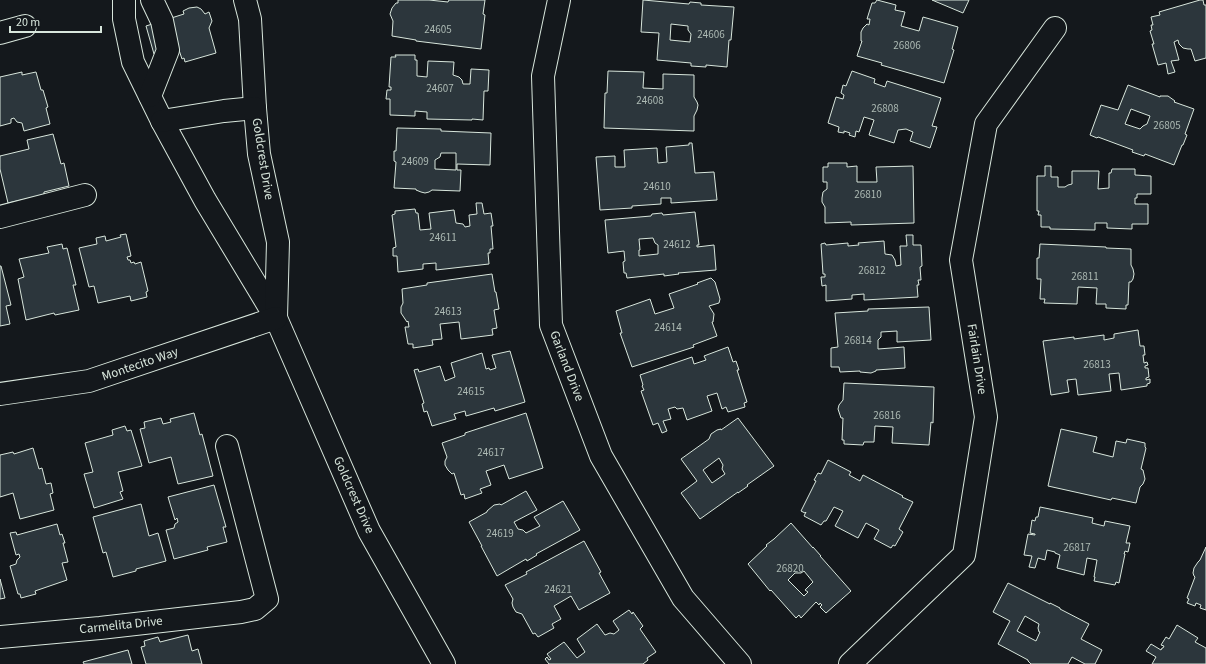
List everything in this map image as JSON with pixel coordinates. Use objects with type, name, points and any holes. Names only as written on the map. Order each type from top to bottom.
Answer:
[{"type":"street","name":"Goldcrest Drive","points":[[124,0],[124,19],[133,62],[162,121],[205,200],[276,318],[369,531],[437,661]]},
{"type":"street","points":[[150,96],[168,50],[162,21],[152,0]]},
{"type":"street","name":"Goldcrest Drive","points":[[245,0],[250,19],[259,154],[278,242],[276,318]]},
{"type":"street","name":"Garland Drive","points":[[560,0],[543,76],[551,325],[601,456],[683,598],[740,664]]},
{"type":"street","points":[[0,33],[25,26]]},
{"type":"street","name":"Fairlain Drive","points":[[850,664],[964,555],[986,417],[961,260],[986,124],[1055,28]]},
{"type":"street","points":[[162,121],[224,111],[255,108]]},
{"type":"street","points":[[0,216],[85,194]]},
{"type":"street","name":"Montecito Way","points":[[0,394],[89,381],[276,318]]},
{"type":"street","name":"Carmelita Drive","points":[[0,637],[100,628],[241,612],[255,609],[267,599],[227,446]]},
{"type":"building","points":[[398,0],[429,0],[448,2],[449,0],[485,0],[483,14],[485,15],[481,49],[416,41],[392,36],[393,21],[390,14],[392,8],[396,3],[398,3]]},
{"type":"building","points":[[643,0],[689,4],[690,2],[701,3],[701,5],[734,7],[727,67],[706,65],[706,67],[691,66],[691,63],[657,60],[659,33],[641,32]],"holes":[[[671,24],[688,26],[688,30],[691,34],[690,42],[670,40]]]},
{"type":"building","points":[[877,0],[896,5],[895,10],[905,12],[901,26],[919,31],[923,17],[958,27],[952,49],[954,50],[944,83],[881,65],[882,63],[857,56],[862,41],[861,32],[867,24],[869,25],[870,19],[867,19],[872,3],[875,3]]},
{"type":"building","points":[[932,0],[969,0],[963,13]]},
{"type":"building","points":[[1203,0],[1204,5],[1206,5],[1206,58],[1195,61],[1191,49],[1183,48],[1179,44],[1178,40],[1174,42],[1179,60],[1171,61],[1175,72],[1168,74],[1166,63],[1158,65],[1150,31],[1152,30],[1151,25],[1153,25],[1151,17],[1160,15],[1159,12]]},
{"type":"building","points":[[197,7],[205,14],[209,12],[212,21],[209,28],[216,53],[185,62],[184,58],[182,59],[178,47],[154,54],[146,26],[184,14],[183,11],[189,8]]},
{"type":"building","points":[[395,55],[415,55],[415,60],[417,60],[417,76],[427,77],[428,61],[454,62],[453,75],[459,77],[463,84],[470,84],[471,69],[489,70],[488,91],[484,91],[483,120],[427,119],[427,112],[415,111],[415,116],[390,115],[390,99],[386,99],[387,90],[391,90],[391,87],[389,87],[391,57],[396,57]]},
{"type":"building","points":[[608,71],[644,72],[643,88],[663,89],[663,74],[694,75],[694,97],[698,105],[694,116],[694,131],[604,128],[605,93],[607,93]]},
{"type":"building","points":[[852,71],[875,79],[874,83],[885,87],[887,81],[941,98],[932,126],[937,127],[930,148],[910,141],[913,132],[906,129],[898,130],[894,143],[869,135],[874,120],[864,117],[859,132],[856,131],[855,137],[844,131],[844,133],[838,132],[839,127],[828,123],[836,97],[843,99],[844,95],[841,93],[843,85],[846,86]]},
{"type":"building","points":[[22,72],[22,75],[36,72],[48,107],[46,108],[50,124],[24,131],[22,123],[17,122],[14,118],[11,119],[11,123],[0,126],[0,77]]},
{"type":"building","points":[[1128,85],[1160,97],[1168,96],[1175,101],[1174,102],[1194,109],[1185,134],[1187,135],[1174,165],[1145,154],[1144,156],[1132,152],[1133,150],[1090,135],[1101,105],[1118,110]],"holes":[[[1131,109],[1150,116],[1147,124],[1140,129],[1125,124]]]},
{"type":"building","points":[[397,128],[441,129],[441,131],[491,133],[490,165],[457,164],[457,170],[461,170],[460,191],[432,190],[425,193],[416,189],[394,188],[396,162],[394,161],[394,151],[396,151]],"holes":[[[441,153],[456,153],[456,170],[435,169],[435,160],[440,157]]]},
{"type":"building","points":[[53,134],[61,164],[64,163],[69,186],[44,192],[44,195],[8,203],[0,169],[0,156],[29,149],[27,140]]},
{"type":"building","points":[[689,143],[692,143],[695,173],[714,172],[717,200],[671,203],[671,198],[661,198],[661,204],[600,210],[596,157],[615,156],[615,167],[625,167],[624,150],[657,148],[658,163],[667,162],[666,147],[689,145]]},
{"type":"building","points":[[828,163],[847,163],[847,167],[857,166],[857,182],[877,182],[876,167],[913,166],[914,223],[851,225],[851,222],[825,223],[825,207],[822,202],[822,198],[823,192],[827,189],[827,182],[823,182],[823,167],[828,167]]},
{"type":"building","points":[[1045,166],[1051,166],[1051,177],[1058,177],[1058,187],[1065,187],[1072,184],[1072,171],[1099,171],[1098,189],[1109,188],[1109,173],[1111,173],[1112,169],[1135,169],[1135,175],[1151,176],[1151,194],[1137,194],[1137,198],[1135,198],[1135,204],[1148,204],[1148,224],[1132,224],[1132,229],[1107,228],[1107,223],[1095,223],[1095,230],[1050,229],[1050,227],[1041,227],[1041,215],[1038,215],[1039,211],[1037,211],[1037,176],[1045,176]]},
{"type":"building","points":[[476,203],[482,203],[484,214],[491,213],[493,226],[491,226],[493,249],[490,249],[490,253],[488,253],[489,264],[436,270],[436,263],[423,264],[423,269],[398,272],[397,256],[393,256],[393,248],[396,247],[392,215],[395,214],[395,211],[415,209],[416,213],[418,213],[420,230],[431,229],[429,213],[454,210],[456,223],[463,224],[465,227],[470,226],[469,215],[477,214]]},
{"type":"building","points":[[695,212],[699,245],[697,245],[697,247],[714,245],[716,270],[678,273],[679,274],[664,276],[664,274],[627,278],[626,273],[624,273],[624,251],[608,253],[605,220],[651,216],[652,214],[662,213],[663,215]],"holes":[[[653,238],[655,243],[658,245],[658,254],[639,256],[639,239]]]},
{"type":"building","points":[[126,234],[131,256],[127,257],[128,260],[130,260],[131,263],[134,262],[135,264],[141,262],[148,291],[146,292],[147,297],[131,301],[130,296],[98,303],[94,286],[89,287],[79,248],[97,244],[96,238],[105,236],[106,241]]},
{"type":"building","points":[[906,235],[913,235],[913,245],[921,245],[922,266],[920,267],[921,280],[918,280],[919,285],[917,285],[918,297],[864,300],[864,294],[852,295],[852,299],[826,301],[826,285],[822,286],[821,277],[825,277],[825,274],[823,274],[821,244],[848,243],[848,246],[859,245],[858,243],[884,241],[885,254],[892,255],[896,266],[901,265],[900,246],[907,246]]},
{"type":"building","points":[[62,244],[63,249],[67,248],[76,285],[73,285],[79,310],[55,315],[54,313],[26,320],[18,279],[24,277],[19,259],[49,253],[47,247]]},
{"type":"building","points":[[1040,244],[1131,249],[1131,265],[1134,274],[1133,279],[1129,282],[1128,305],[1126,305],[1126,309],[1106,308],[1106,304],[1096,304],[1097,288],[1078,287],[1077,304],[1044,303],[1045,299],[1040,299],[1041,279],[1037,279],[1037,258],[1039,258]]},
{"type":"building","points":[[0,266],[11,305],[6,306],[10,324],[0,326]]},
{"type":"building","points":[[492,274],[499,309],[494,310],[497,328],[492,329],[493,335],[461,339],[459,322],[440,324],[442,339],[432,340],[433,345],[413,348],[413,344],[408,344],[405,327],[409,327],[408,321],[407,322],[401,313],[403,303],[402,289],[427,285],[427,283]]},
{"type":"building","points":[[711,278],[715,282],[720,299],[719,303],[709,306],[714,314],[712,322],[717,336],[693,345],[694,347],[632,367],[620,333],[622,333],[616,311],[650,299],[655,314],[674,308],[669,294]]},
{"type":"building","points":[[929,307],[931,340],[897,342],[897,331],[881,332],[881,337],[878,340],[878,349],[904,347],[905,368],[876,370],[871,373],[860,371],[840,372],[839,367],[831,367],[831,348],[838,347],[835,313],[868,311],[868,309]]},
{"type":"building","points":[[1138,330],[1140,346],[1144,346],[1144,363],[1147,362],[1148,365],[1145,366],[1145,368],[1148,368],[1149,377],[1146,378],[1146,380],[1150,379],[1150,383],[1147,384],[1147,386],[1121,390],[1119,373],[1109,374],[1111,391],[1078,395],[1076,379],[1067,380],[1069,392],[1051,395],[1043,341],[1104,335],[1104,340],[1114,338],[1114,334]]},
{"type":"building","points":[[728,347],[733,362],[736,361],[739,370],[737,370],[747,402],[744,403],[745,407],[728,412],[726,407],[722,409],[717,393],[707,396],[712,411],[687,420],[683,408],[677,409],[675,407],[668,409],[671,419],[663,421],[667,431],[662,433],[658,423],[653,425],[641,391],[644,390],[640,375],[692,357],[694,364],[706,360],[704,356]]},
{"type":"building","points":[[510,351],[525,402],[495,411],[494,408],[466,416],[465,411],[454,414],[456,419],[432,426],[427,411],[424,412],[422,404],[424,403],[414,370],[418,369],[419,372],[440,366],[445,381],[455,377],[451,363],[482,353],[486,369],[489,368],[490,370],[496,368],[492,355]]},
{"type":"building","points":[[844,383],[934,387],[933,423],[931,422],[929,445],[892,443],[893,427],[875,426],[874,442],[864,442],[863,445],[844,444],[844,440],[842,440],[843,418],[841,418],[838,409],[843,400]]},
{"type":"building","points":[[194,413],[200,435],[202,434],[213,476],[178,484],[171,457],[149,463],[140,429],[145,428],[144,422],[161,418],[163,424],[171,422],[170,419]]},
{"type":"building","points":[[526,413],[543,468],[509,479],[504,465],[486,471],[491,485],[480,489],[482,493],[465,499],[464,494],[461,495],[454,473],[452,474],[445,465],[447,457],[442,443],[465,435],[465,433]]},
{"type":"building","points":[[738,418],[774,466],[700,519],[681,493],[697,481],[681,459],[709,439],[711,434],[717,430],[721,430]],"holes":[[[719,458],[723,465],[722,469],[725,474],[712,483],[703,470]]]},
{"type":"building","points":[[125,426],[127,431],[131,430],[142,466],[118,472],[123,491],[120,492],[123,499],[94,508],[84,474],[93,472],[85,443],[113,435],[112,430]]},
{"type":"building","points":[[1061,429],[1097,437],[1093,452],[1113,457],[1116,441],[1126,443],[1127,439],[1145,443],[1146,448],[1141,469],[1143,470],[1145,479],[1140,487],[1136,503],[1112,498],[1111,500],[1048,486]]},
{"type":"building","points":[[33,448],[39,469],[42,468],[46,484],[51,483],[53,493],[50,494],[54,510],[20,519],[13,493],[0,497],[0,455],[13,452],[14,454]]},
{"type":"building","points":[[828,460],[851,472],[849,475],[860,481],[863,475],[913,502],[899,529],[903,532],[895,546],[893,545],[891,548],[874,539],[879,530],[866,523],[858,538],[835,526],[843,511],[834,507],[826,521],[824,521],[821,525],[804,516],[806,512],[801,511],[816,481],[814,480],[818,473],[821,474]]},
{"type":"building","points":[[214,485],[226,527],[223,527],[227,542],[207,547],[208,550],[174,559],[166,530],[174,528],[175,524],[178,522],[177,518],[175,520],[168,497]]},
{"type":"building","points":[[526,491],[537,510],[514,522],[518,529],[523,530],[526,533],[540,526],[534,517],[563,501],[580,530],[536,554],[537,555],[527,561],[526,559],[497,576],[469,522],[487,512],[494,505],[501,505]]},
{"type":"building","points":[[141,504],[149,536],[158,533],[166,561],[113,577],[106,552],[103,553],[93,517]]},
{"type":"building","points":[[1040,507],[1093,518],[1092,523],[1104,526],[1105,521],[1130,526],[1126,543],[1130,543],[1128,552],[1125,551],[1124,554],[1119,583],[1116,582],[1115,585],[1094,581],[1097,560],[1087,558],[1084,575],[1057,568],[1060,555],[1047,550],[1045,560],[1038,558],[1035,568],[1029,567],[1032,556],[1024,555],[1028,534],[1035,535],[1030,533],[1032,520],[1035,521],[1036,517],[1038,517]]},
{"type":"building","points":[[791,523],[851,591],[826,613],[820,607],[822,605],[820,603],[819,605],[816,602],[801,618],[799,615],[796,618],[771,590],[770,591],[748,564],[767,546],[766,545]],"holes":[[[804,571],[813,582],[805,590],[808,592],[804,596],[788,580],[795,573],[801,573]]]},
{"type":"building","points":[[57,524],[60,535],[62,534],[65,543],[63,543],[68,562],[62,563],[67,580],[35,591],[36,594],[21,598],[20,594],[18,594],[10,566],[16,564],[20,557],[19,554],[16,555],[10,533],[16,532],[17,535]]},
{"type":"building","points":[[584,541],[601,572],[599,573],[610,593],[579,610],[571,596],[554,606],[561,619],[552,624],[554,628],[538,637],[535,633],[533,634],[522,614],[516,612],[512,603],[513,599],[505,585]]},
{"type":"building","points":[[1206,547],[1206,610],[1200,608],[1201,605],[1196,603],[1195,606],[1187,603],[1189,599],[1187,598],[1195,577],[1193,573],[1194,568],[1200,560]]},
{"type":"building","points":[[0,579],[5,598],[0,599]]},
{"type":"building","points":[[1008,583],[1089,624],[1081,639],[1102,650],[1095,664],[1085,664],[1072,657],[1068,664],[1031,664],[1028,660],[998,644],[1010,621],[993,612]],"holes":[[[1025,616],[1039,624],[1038,628],[1040,632],[1036,641],[1017,631]]]},
{"type":"building","points":[[629,610],[632,614],[633,612],[643,626],[640,629],[656,652],[647,658],[648,660],[643,664],[549,664],[545,659],[547,657],[549,660],[551,659],[547,654],[564,642],[577,658],[585,652],[577,639],[597,624],[605,635],[610,633],[614,634],[619,630],[613,621]]},
{"type":"building","points":[[1177,625],[1198,638],[1195,642],[1206,648],[1206,664],[1152,664],[1156,657],[1146,651],[1151,644],[1161,650],[1164,646],[1161,645],[1166,637],[1169,639]]},
{"type":"building","points":[[188,635],[192,651],[198,649],[202,664],[146,664],[141,647],[145,646],[144,641],[158,637],[160,642]]},
{"type":"building","points":[[128,650],[132,664],[84,664],[83,662]]}]
